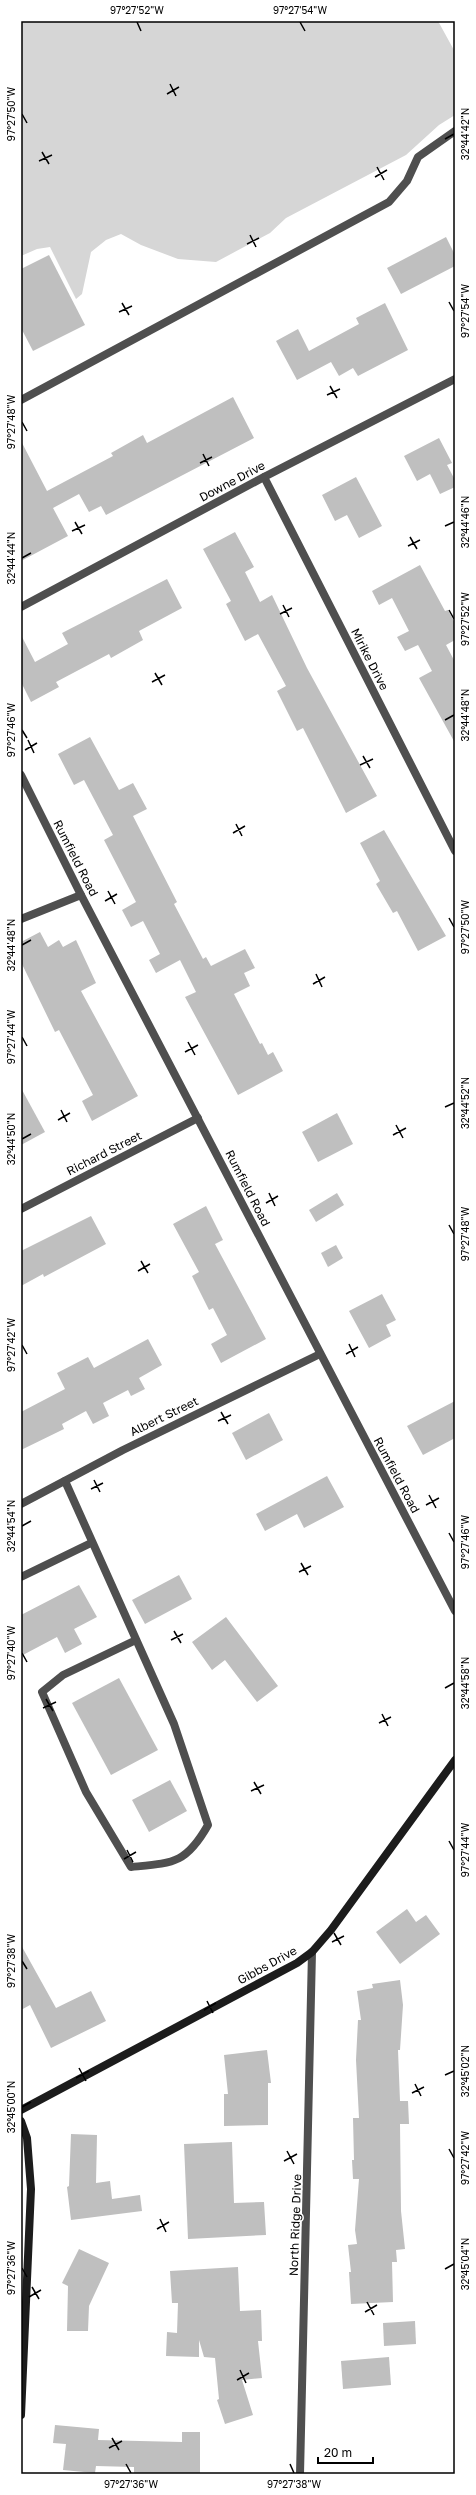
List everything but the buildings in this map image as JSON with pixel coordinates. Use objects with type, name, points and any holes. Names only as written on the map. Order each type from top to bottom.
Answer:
[{"type":"street","points":[[21,400],[389,202],[407,181],[418,157],[455,131]]},
{"type":"street","name":"Downe Drive","points":[[21,607],[264,477],[455,379]]},
{"type":"street","name":"Mirike Drive","points":[[264,477],[455,851]]},
{"type":"street","name":"Rumfield Road","points":[[21,775],[81,895],[455,1610]]},
{"type":"street","points":[[21,919],[81,895]]},
{"type":"street","name":"Richard Street","points":[[21,1209],[198,1118]]},
{"type":"street","name":"Albert Street","points":[[21,1504],[123,1450],[320,1354]]},
{"type":"street","points":[[64,1481],[91,1542],[136,1640],[174,1724],[208,1825],[196,1846],[172,1863],[131,1867],[86,1792],[42,1692],[63,1675],[136,1640]]},
{"type":"street","points":[[21,1577],[91,1542]]},
{"type":"street","name":"Gibbs Drive","points":[[21,2110],[297,1963],[312,1952],[335,1925],[455,1760]]},
{"type":"street","name":"North Ridge Drive","points":[[300,2474],[312,1952]]},
{"type":"street","points":[[21,2121],[27,2138],[31,2189],[21,2415]]},
{"type":"shaded area","points":[[21,21],[438,21],[455,52],[455,115],[439,125],[406,155],[286,218],[270,233],[216,262],[178,259],[141,245],[121,234],[106,240],[91,252],[82,294],[76,299],[50,247],[37,249],[21,256]]}]
